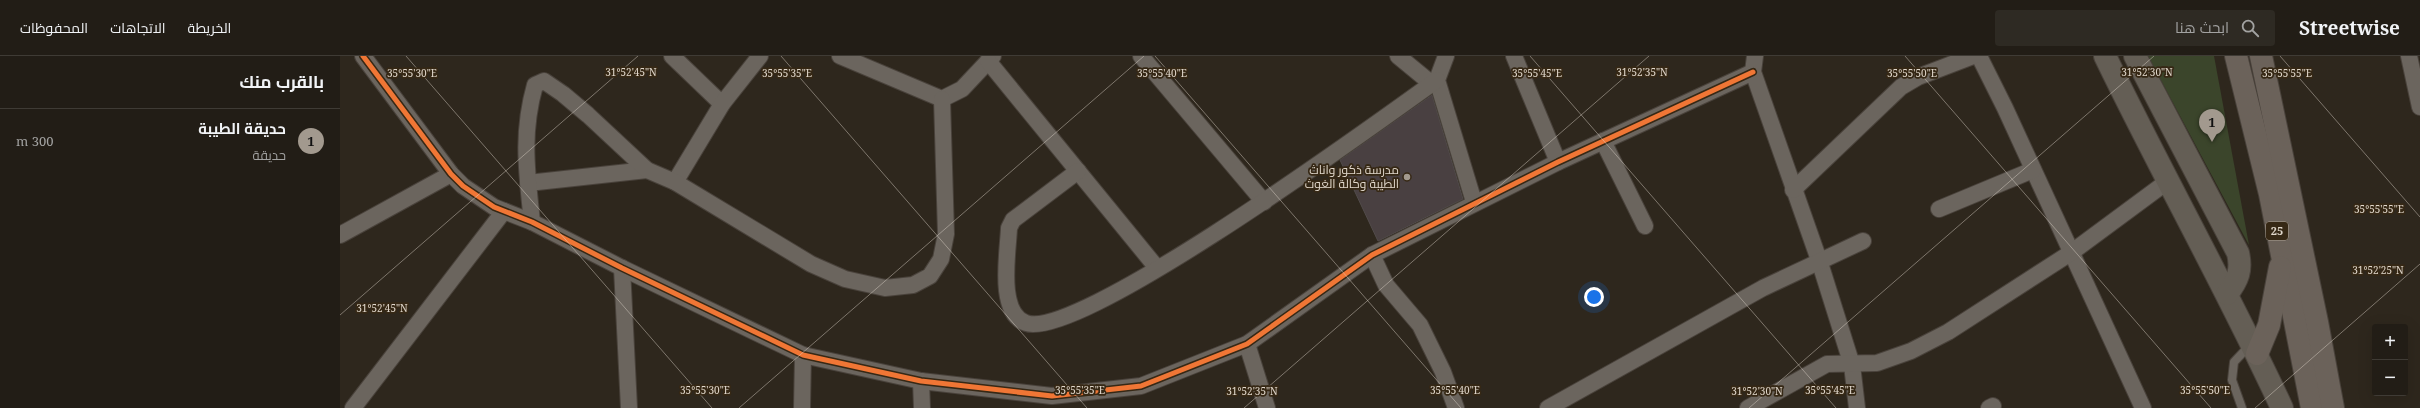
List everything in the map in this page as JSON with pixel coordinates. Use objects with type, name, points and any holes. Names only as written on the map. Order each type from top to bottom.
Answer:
[{"type":"highway","name":"25","points":[[2236,56],[2270,194],[2312,408]]},
{"type":"highway","name":"25","points":[[2261,56],[2316,315],[2333,408]]},
{"type":"highway","points":[[2255,349],[2269,325],[2282,258]]},
{"type":"main road","points":[[2105,56],[2255,349],[2282,408]]},
{"type":"main road","points":[[2135,56],[2238,253],[2241,264],[2239,276],[2227,294]]},
{"type":"street","points":[[363,56],[451,174],[473,194],[504,211],[532,222],[622,268],[803,356],[921,381],[1053,402],[1141,386],[1247,344],[1372,255],[1474,202],[1753,72]]},
{"type":"street","points":[[672,56],[722,104]]},
{"type":"street","points":[[675,182],[722,104],[760,56]]},
{"type":"street","points":[[840,56],[942,99],[962,89],[991,58],[1078,171],[1157,268]]},
{"type":"street","points":[[1141,56],[1264,202]]},
{"type":"street","points":[[1398,56],[1435,82],[1474,202]]},
{"type":"street","points":[[1078,171],[1014,220],[1009,228],[1006,289],[1008,306],[1015,315],[1025,323],[1037,325],[1082,311],[1204,242],[1264,202],[1435,82],[1446,56]]},
{"type":"street","points":[[1514,56],[1558,162]]},
{"type":"street","points":[[1755,56],[1753,72],[1793,190],[1819,260],[1852,365],[1857,408]]},
{"type":"street","points":[[1793,190],[1901,87],[1918,77],[1973,56]]},
{"type":"street","points":[[1979,56],[2072,252],[2143,408]]},
{"type":"street","points":[[2409,56],[2420,107]]},
{"type":"street","points":[[532,222],[525,150],[526,133],[534,87],[540,81],[551,85],[563,94],[647,170],[675,182],[785,249],[844,279],[885,288],[913,285],[930,276],[941,260],[946,234],[942,99]]},
{"type":"street","points":[[1603,141],[1645,226]]},
{"type":"street","points":[[528,183],[647,170]]},
{"type":"street","points":[[1939,209],[2033,170]]},
{"type":"street","points":[[342,229],[451,174]]},
{"type":"street","points":[[1748,408],[1819,367],[1836,362],[1852,365],[1885,361],[1928,342],[1971,318],[2072,252],[2168,181]]},
{"type":"street","points":[[354,408],[504,211]]},
{"type":"street","points":[[1548,408],[1763,288],[1819,260],[1863,241]]},
{"type":"street","points":[[1372,255],[1386,286],[1420,325],[1443,372],[1456,408]]},
{"type":"street","points":[[622,268],[629,408]]},
{"type":"street","points":[[1247,344],[1267,408]]},
{"type":"street","points":[[802,408],[803,356]]},
{"type":"street","points":[[921,381],[922,408]]},
{"type":"lane","points":[[2242,408],[2232,380],[2234,362],[2255,349]]},
{"type":"green space","points":[[2148,56],[2214,56],[2249,245]]},
{"type":"building","name":"مدرسة ذكور واناث الطيبة وكالة الغوث","points":[[1432,95],[1463,199],[1378,241],[1340,160]]},
{"type":"cycle path","points":[[363,56],[451,174],[463,186],[494,207],[532,222],[622,268],[803,355],[921,381],[1052,396],[1141,386],[1247,344],[1372,255],[1558,162],[1753,72]]},
{"type":"place","name":"حديقة الطيبة","points":[[2212,142]]},
{"type":"place","name":"مدرسة ذكور واناث الطيبة وكالة الغوث","points":[[1407,177]]}]
